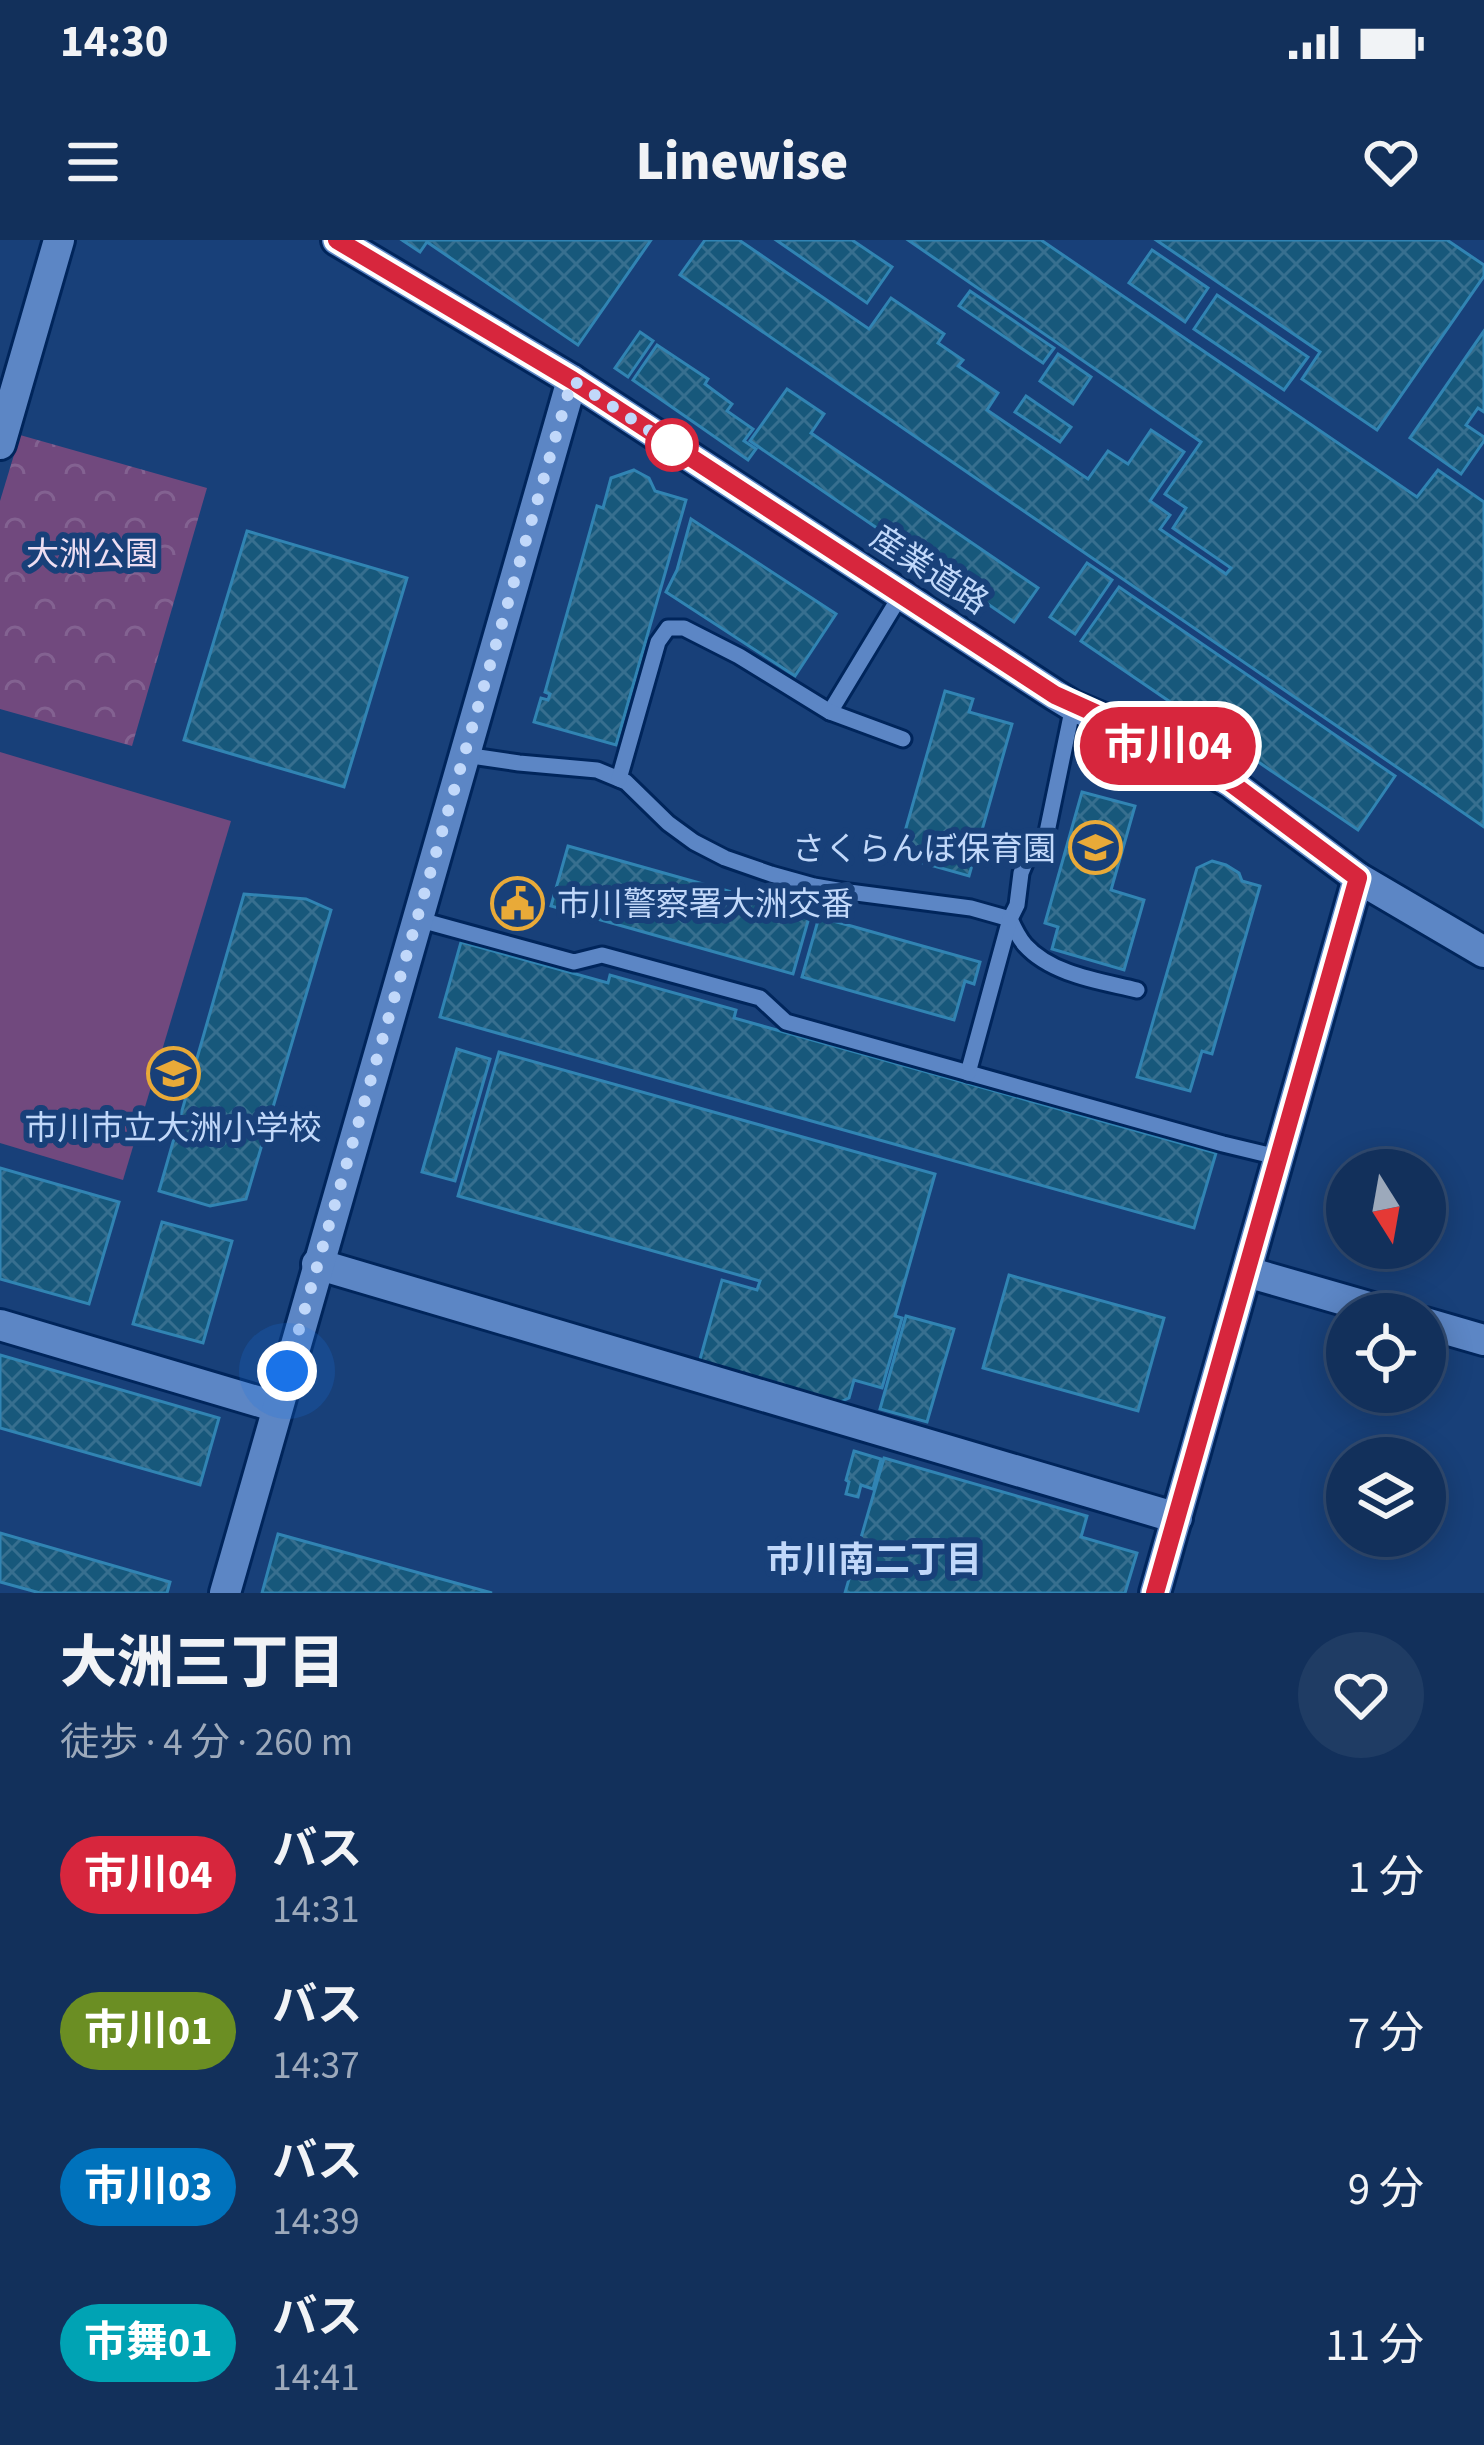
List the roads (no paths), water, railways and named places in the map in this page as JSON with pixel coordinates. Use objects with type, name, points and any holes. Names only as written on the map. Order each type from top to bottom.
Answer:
[{"type":"street","points":[[0,444],[59,240]]},
{"type":"street","name":"産業道路","points":[[338,240],[572,380],[1073,706],[1194,760],[1358,878],[1481,945]]},
{"type":"street","points":[[225,1593],[572,380]]},
{"type":"street","points":[[1155,1593],[1358,878]]},
{"type":"street","points":[[317,1264],[1177,1518]]},
{"type":"street","points":[[1247,1272],[1326,1295]]},
{"type":"street","points":[[0,1325],[277,1406]]},
{"type":"street","points":[[1446,1329],[1484,1340]]},
{"type":"lane","points":[[830,712],[902,593]]},
{"type":"lane","points":[[619,779],[658,642],[668,628],[684,628],[830,712],[903,739]]},
{"type":"lane","points":[[968,1073],[1022,874],[1028,856],[1047,832],[1073,706]]},
{"type":"lane","points":[[465,755],[597,770],[626,782],[681,833],[725,858],[814,886],[971,908],[1010,919],[1024,944],[1038,956],[1083,976],[1137,990]]},
{"type":"lane","points":[[417,920],[574,962],[602,956],[760,998],[786,1022],[1281,1158]]},
{"type":"place","name":"さくらんぼ保育園","points":[[1095,848]]},
{"type":"place","name":"市川警察署大洲交番","points":[[518,903]]},
{"type":"place","name":"市川市立大洲小学校","points":[[173,1073]]},
{"type":"district","name":"市川南二丁目","points":[[874,1559]]},
{"type":"park label","name":"大洲公園","points":[[92,553]]}]
